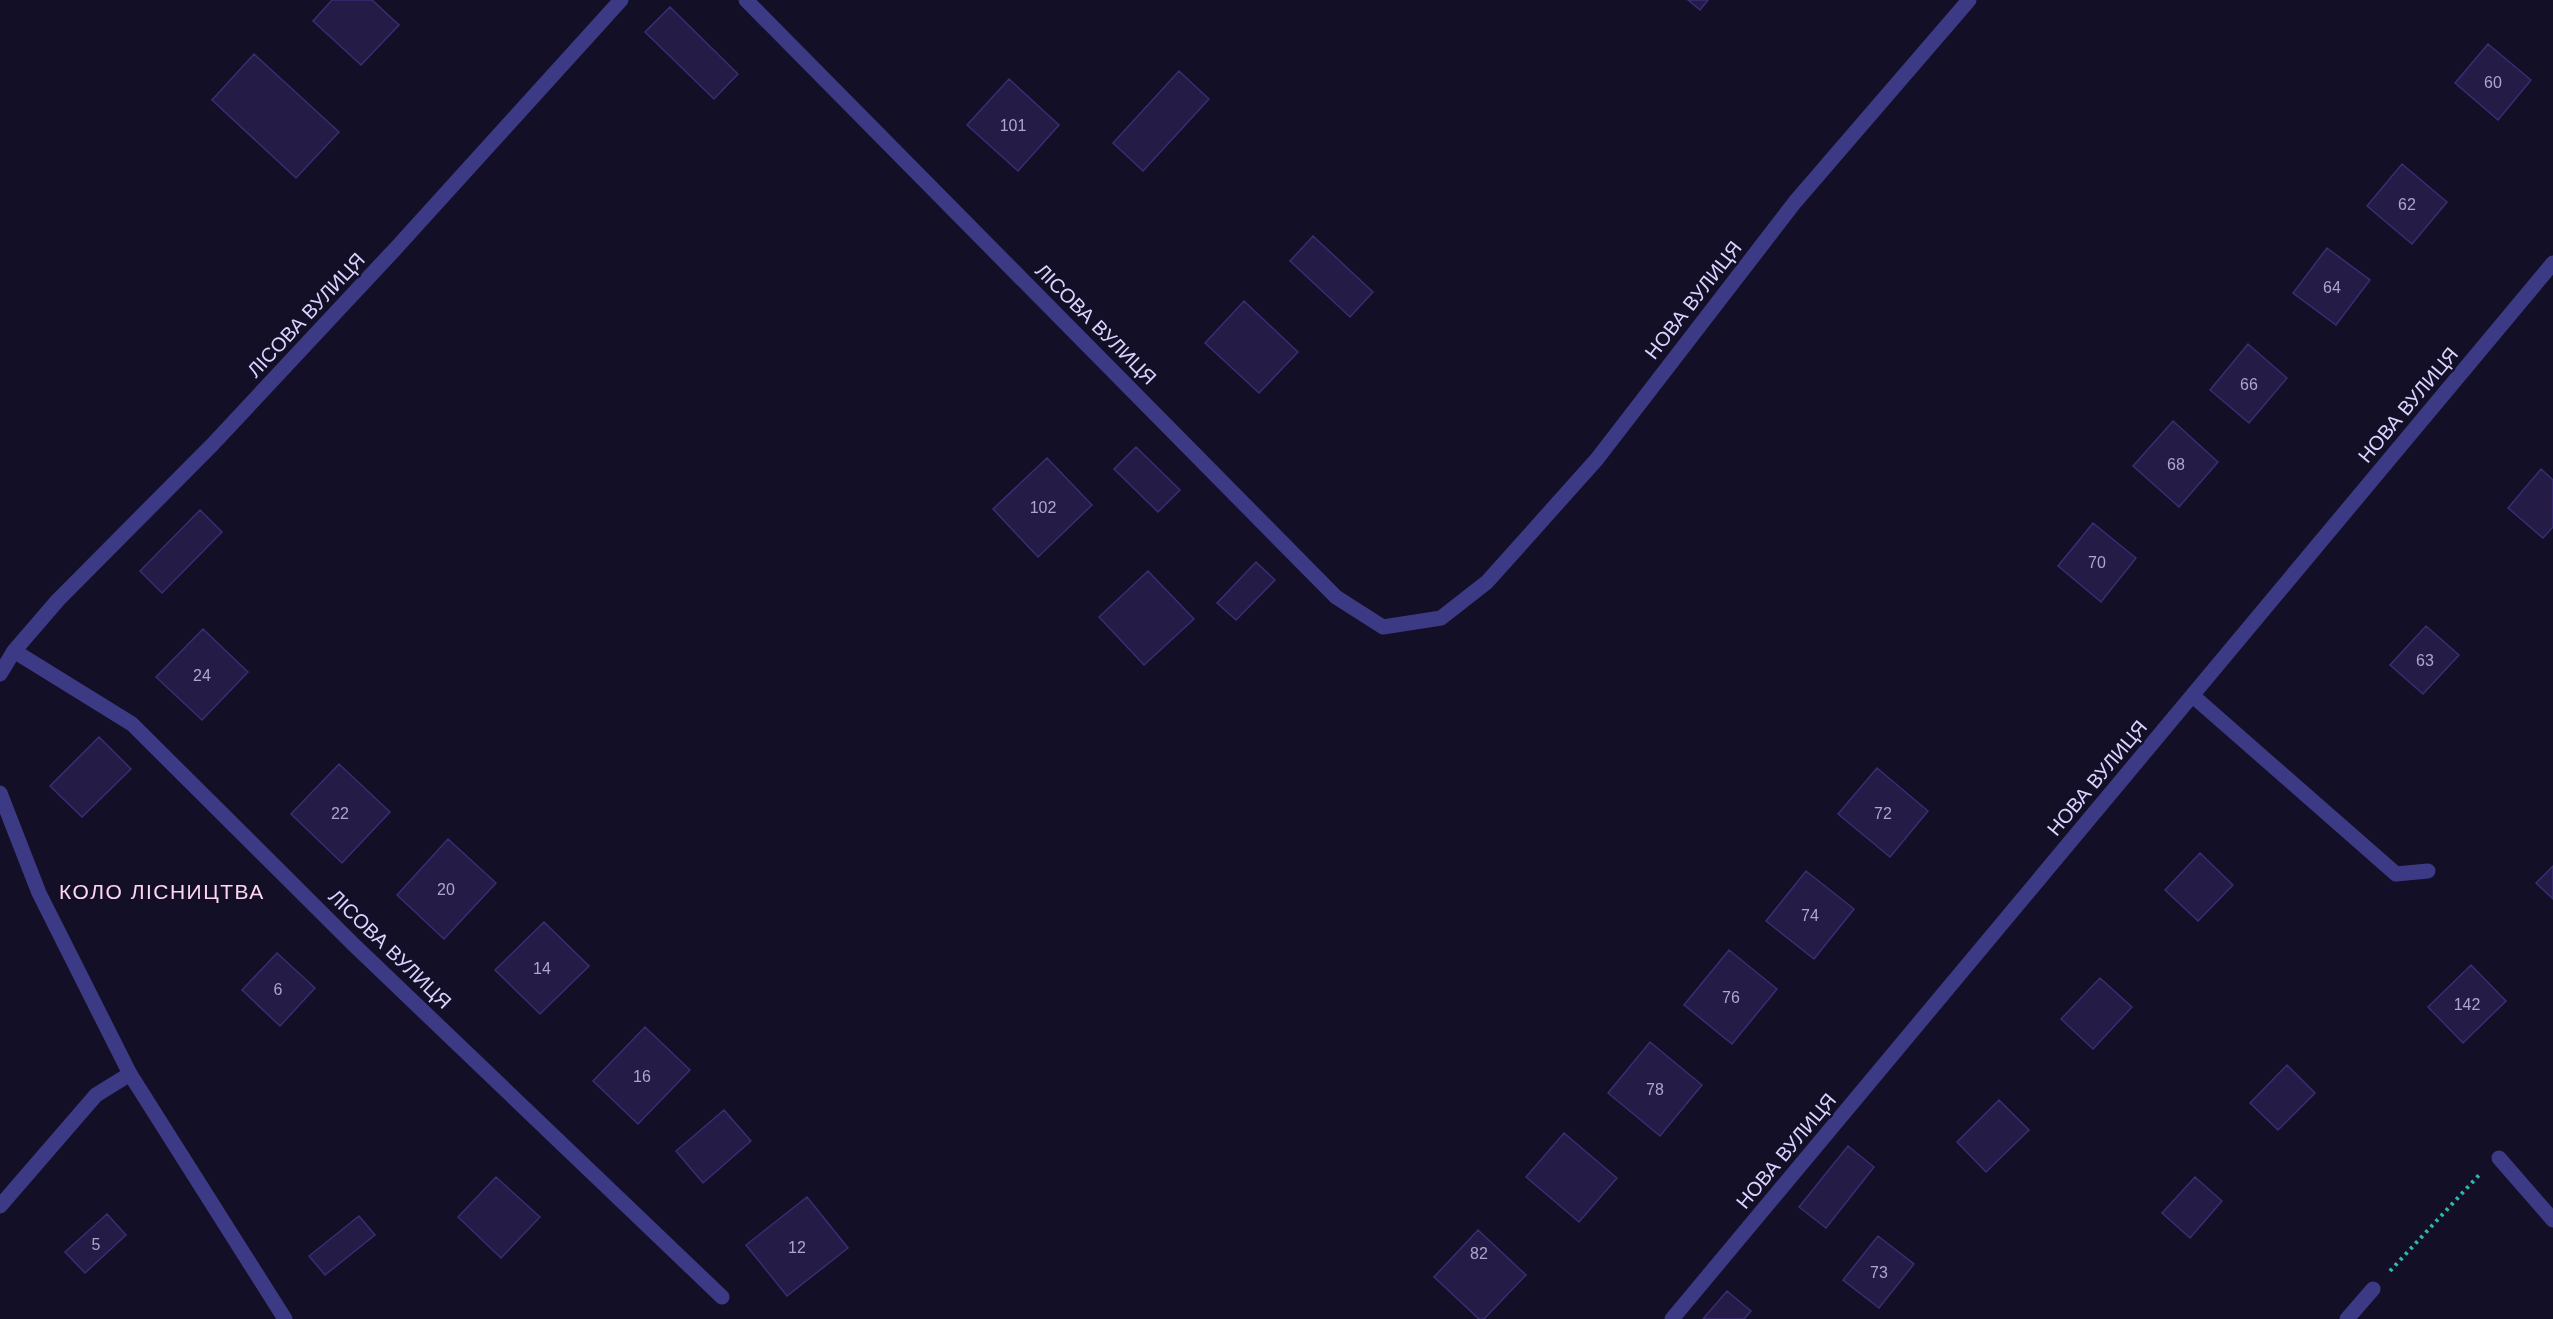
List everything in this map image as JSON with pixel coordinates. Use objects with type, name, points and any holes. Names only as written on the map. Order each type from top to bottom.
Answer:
[{"type":"street","name":"ЛІСОВА ВУЛИЦЯ","points":[[0,674],[14,651],[58,600],[212,445],[397,247],[621,0]]},
{"type":"street","name":"ЛІСОВА ВУЛИЦЯ","points":[[746,0],[1336,597],[1383,627],[1441,618]]},
{"type":"street","name":"НОВА ВУЛИЦЯ","points":[[1441,618],[1487,582],[1597,459],[1795,202],[1969,0]]},
{"type":"street","name":"НОВА ВУЛИЦЯ","points":[[1672,1319],[2553,263]]},
{"type":"street","name":"ЛІСОВА ВУЛИЦЯ","points":[[14,651],[132,724],[353,944],[722,1297]]},
{"type":"street","points":[[2193,696],[2396,874],[2428,871]]},
{"type":"street","points":[[0,793],[39,893],[130,1074],[285,1319]]},
{"type":"street","points":[[0,1206],[96,1095],[130,1074]]},
{"type":"street","points":[[2499,1158],[2553,1220]]},
{"type":"street","points":[[2346,1319],[2373,1289]]},
{"type":"path","points":[[2373,1289],[2482,1171],[2499,1158]]},
{"type":"building","points":[[332,0],[372,0],[399,25],[361,65],[313,21]]},
{"type":"building","points":[[1688,0],[1708,0],[1700,10]]},
{"type":"building","points":[[670,7],[738,74],[714,99],[645,32]]},
{"type":"building","points":[[2488,44],[2531,80],[2498,120],[2455,83]]},
{"type":"building","points":[[254,54],[339,132],[296,178],[212,100]]},
{"type":"building","points":[[1179,71],[1209,99],[1143,171],[1113,143]]},
{"type":"building","points":[[1009,79],[1059,125],[1018,171],[967,125]]},
{"type":"building","points":[[2402,164],[2447,202],[2412,244],[2367,206]]},
{"type":"building","points":[[1313,236],[1373,292],[1350,317],[1290,261]]},
{"type":"building","points":[[2327,248],[2370,280],[2336,325],[2293,293]]},
{"type":"building","points":[[1244,301],[1298,352],[1259,393],[1205,343]]},
{"type":"building","points":[[2248,344],[2287,378],[2249,423],[2210,390]]},
{"type":"building","points":[[2173,421],[2218,462],[2179,507],[2133,466]]},
{"type":"building","points":[[1136,447],[1180,490],[1158,512],[1114,469]]},
{"type":"building","points":[[1047,458],[1092,505],[1038,557],[993,509]]},
{"type":"building","points":[[2541,469],[2553,480],[2553,527],[2543,538],[2508,508]]},
{"type":"building","points":[[200,510],[222,532],[162,593],[140,571]]},
{"type":"building","points":[[2093,523],[2136,558],[2101,602],[2058,566]]},
{"type":"building","points":[[1256,562],[1275,580],[1236,620],[1217,603]]},
{"type":"building","points":[[1148,571],[1194,619],[1144,665],[1099,617]]},
{"type":"building","points":[[2426,626],[2459,655],[2423,694],[2390,665]]},
{"type":"building","points":[[203,629],[248,672],[202,720],[156,677]]},
{"type":"building","points":[[99,737],[131,769],[82,817],[50,786]]},
{"type":"building","points":[[339,764],[390,812],[342,863],[291,814]]},
{"type":"building","points":[[1877,768],[1928,811],[1890,857],[1838,814]]},
{"type":"building","points":[[448,839],[496,883],[444,939],[397,895]]},
{"type":"building","points":[[2200,853],[2233,885],[2198,921],[2165,890]]},
{"type":"building","points":[[2553,866],[2553,899],[2536,883]]},
{"type":"building","points":[[1806,871],[1854,909],[1814,959],[1766,921]]},
{"type":"building","points":[[544,922],[589,966],[540,1014],[495,970]]},
{"type":"building","points":[[1729,950],[1777,989],[1732,1044],[1684,1005]]},
{"type":"building","points":[[277,953],[315,988],[280,1026],[242,990]]},
{"type":"building","points":[[2471,965],[2506,1001],[2463,1043],[2428,1007]]},
{"type":"building","points":[[2100,978],[2132,1007],[2093,1049],[2061,1019]]},
{"type":"building","points":[[645,1027],[690,1070],[638,1124],[593,1081]]},
{"type":"building","points":[[1650,1042],[1702,1085],[1660,1136],[1608,1093]]},
{"type":"building","points":[[2287,1065],[2315,1093],[2278,1130],[2250,1103]]},
{"type":"building","points":[[1999,1100],[2029,1130],[1986,1172],[1957,1142]]},
{"type":"building","points":[[724,1110],[751,1141],[703,1183],[676,1151]]},
{"type":"building","points":[[1564,1133],[1617,1178],[1579,1222],[1526,1177]]},
{"type":"building","points":[[1848,1146],[1874,1167],[1826,1228],[1799,1207]]},
{"type":"building","points":[[496,1177],[540,1217],[501,1258],[458,1217]]},
{"type":"building","points":[[2195,1177],[2222,1201],[2190,1238],[2162,1213]]},
{"type":"building","points":[[807,1197],[848,1248],[787,1296],[746,1245]]},
{"type":"building","points":[[107,1214],[126,1235],[85,1273],[65,1252]]},
{"type":"building","points":[[359,1216],[375,1235],[325,1275],[309,1256]]},
{"type":"building","points":[[1478,1230],[1526,1275],[1484,1319],[1479,1319],[1434,1277]]},
{"type":"building","points":[[1878,1236],[1914,1264],[1879,1308],[1843,1280]]},
{"type":"building","points":[[1727,1291],[1751,1311],[1744,1319],[1703,1319]]},
{"type":"district","name":"КОЛО ЛІСНИЦТВА","points":[[162,892]]}]
